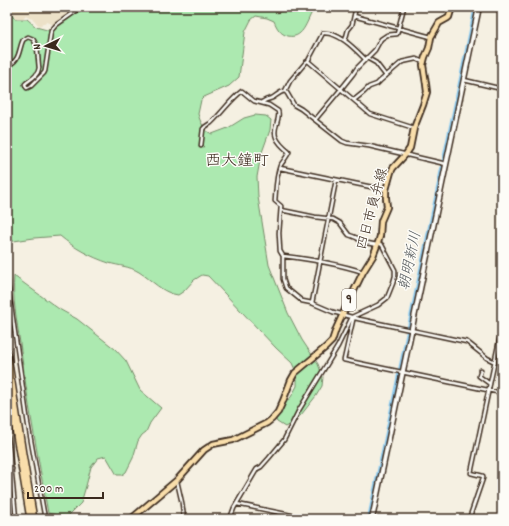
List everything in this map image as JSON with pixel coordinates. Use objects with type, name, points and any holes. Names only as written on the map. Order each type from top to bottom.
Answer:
[{"type":"highway","points":[[7,350],[34,519]]},
{"type":"highway","points":[[7,381],[30,519]]},
{"type":"main road","name":"四日市員弁線","points":[[131,519],[177,480],[209,446],[244,435],[272,419],[278,412],[295,373],[332,341],[347,305],[378,244],[382,221],[387,207],[386,190],[391,172],[406,154],[411,144],[414,128],[427,92],[423,62],[431,37],[439,22],[449,17],[452,7]]},
{"type":"street","points":[[7,66],[17,59],[25,38],[30,37],[33,39],[37,46],[39,70],[36,75],[25,85],[27,88],[31,86],[45,71],[51,30],[82,7]]},
{"type":"street","points":[[345,41],[348,30],[352,25],[356,7]]},
{"type":"street","points":[[315,120],[357,68],[371,52],[375,50],[384,36],[397,34],[404,7]]},
{"type":"street","points":[[372,519],[444,164],[464,80],[479,7]]},
{"type":"street","points":[[354,16],[431,37]]},
{"type":"street","points":[[285,91],[290,81],[308,61],[323,33],[325,32],[335,35],[345,41],[366,58],[376,63],[386,76]]},
{"type":"street","points":[[354,100],[369,87],[377,84],[402,62],[416,59],[423,62]]},
{"type":"street","points":[[308,61],[370,114],[414,128]]},
{"type":"street","points":[[464,80],[502,89]]},
{"type":"street","points":[[201,146],[203,129],[205,126],[210,123],[234,97],[242,91],[254,100],[269,105],[278,111],[279,116],[275,136],[289,152],[280,168],[276,184],[275,201],[281,206],[279,233],[280,251],[283,256],[283,279],[286,288],[300,300],[352,318],[467,342],[486,358],[495,362]]},
{"type":"street","points":[[285,91],[295,106],[342,141],[406,154],[444,164]]},
{"type":"street","points":[[263,103],[279,92],[285,91]]},
{"type":"street","points":[[280,168],[386,190]]},
{"type":"street","points":[[312,303],[336,180]]},
{"type":"street","points":[[230,519],[257,469],[261,467],[284,440],[298,410],[338,346],[352,318],[378,305],[387,298],[395,276],[395,270],[382,245],[362,242],[349,235],[340,223],[333,219],[281,210]]},
{"type":"street","points":[[283,256],[320,262],[363,272]]},
{"type":"street","points":[[7,278],[28,424],[45,519]]},
{"type":"street","points":[[342,314],[347,305]]},
{"type":"street","points":[[352,318],[353,320],[344,360],[502,393]]},
{"type":"street","points":[[469,519],[483,478],[483,476],[471,473],[502,327]]},
{"type":"street","points":[[498,348],[502,349]]},
{"type":"street","points":[[480,370],[480,376],[490,384]]},
{"type":"street","points":[[7,432],[16,519]]},
{"type":"street","points":[[7,469],[12,469]]},
{"type":"street","points":[[177,480],[184,519]]},
{"type":"street","points":[[237,504],[310,519]]},
{"type":"shaded area","points":[[13,7],[79,7],[55,25],[46,22],[39,26],[34,20],[26,15],[23,18],[15,18],[12,11]]},
{"type":"shaded area","points":[[7,456],[14,519],[7,519]]},
{"type":"green space","points":[[7,7],[10,7],[9,9],[15,19],[27,19],[36,27],[47,30],[55,29],[85,7],[269,7],[277,13],[292,7],[316,7],[311,13],[303,30],[297,35],[293,36],[283,34],[274,21],[267,18],[256,16],[251,20],[245,32],[239,77],[229,86],[204,97],[201,100],[198,114],[205,130],[212,134],[228,128],[244,118],[255,115],[266,116],[271,120],[270,130],[261,155],[257,177],[258,197],[269,265],[288,313],[302,340],[318,364],[323,377],[322,386],[316,396],[301,415],[290,424],[285,427],[277,422],[274,416],[291,397],[297,386],[297,374],[292,363],[208,276],[202,275],[194,280],[178,295],[172,294],[162,289],[135,270],[109,263],[89,255],[60,236],[7,242]]},
{"type":"green space","points":[[14,276],[59,309],[77,319],[115,349],[126,361],[140,390],[161,408],[150,423],[146,432],[138,441],[133,458],[126,472],[122,475],[117,475],[106,456],[98,458],[91,467],[81,503],[67,517],[48,513],[23,364],[14,301]]},
{"type":"waterway","name":"朝明新川","points":[[369,519],[476,7]]},
{"type":"district","name":"西大鐘町","points":[[237,161]]}]
